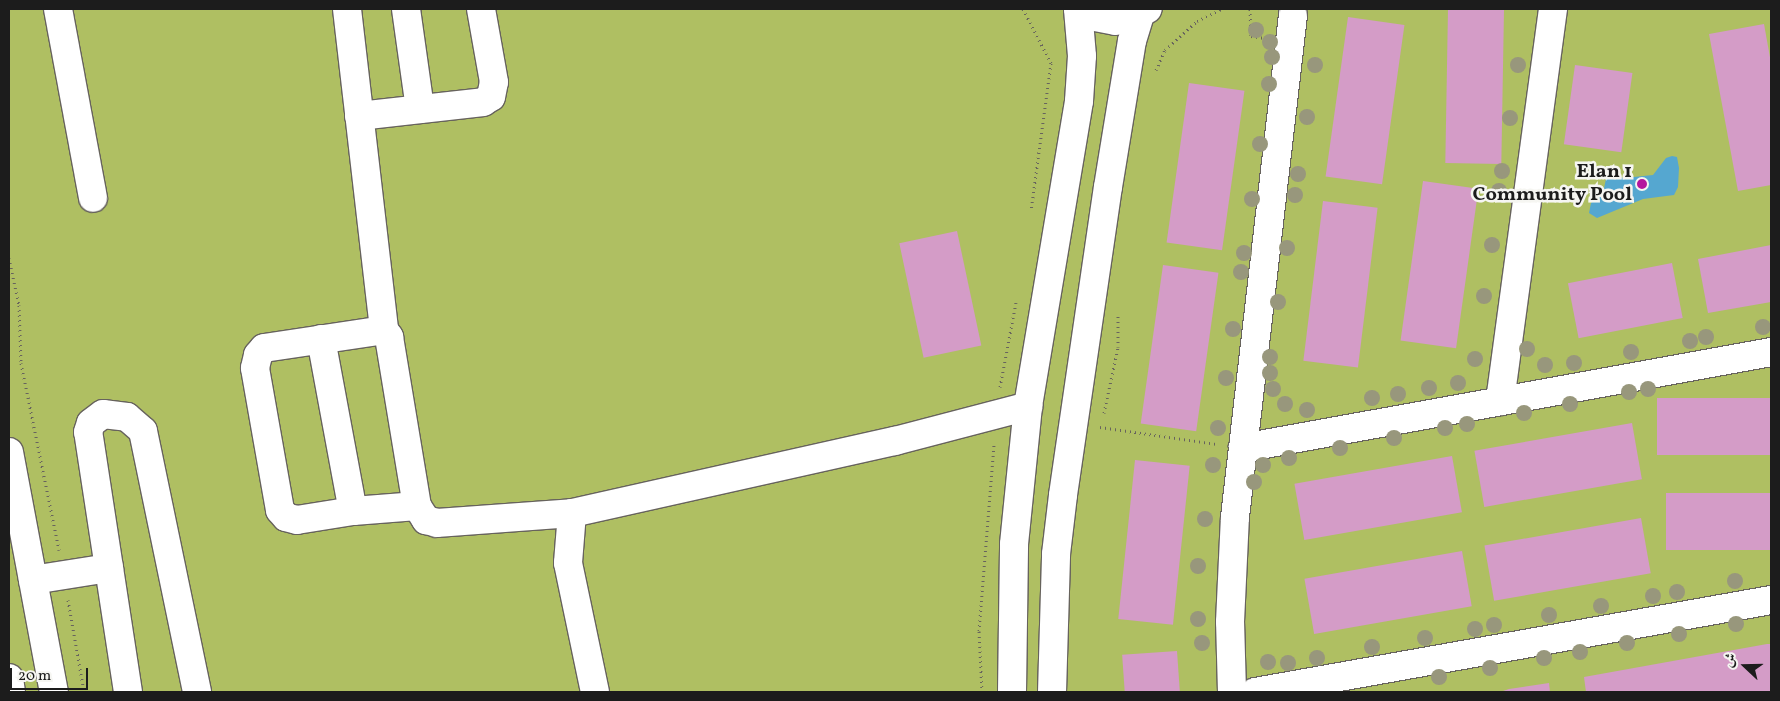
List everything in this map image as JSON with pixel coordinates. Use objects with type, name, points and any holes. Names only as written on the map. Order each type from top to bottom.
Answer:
[{"type":"street","points":[[58,9],[93,198]]},
{"type":"street","points":[[347,9],[384,330],[389,337],[417,506],[426,520],[437,523],[572,513],[895,441],[1028,406]]},
{"type":"street","points":[[406,9],[420,109]]},
{"type":"street","points":[[359,116],[482,102],[491,97],[494,82],[481,9]]},
{"type":"street","points":[[1078,9],[1090,16],[1115,22],[1144,12]]},
{"type":"street","points":[[1012,692],[1014,544],[1028,406],[1079,101],[1082,56],[1078,9]]},
{"type":"street","points":[[1500,401],[1553,9]]},
{"type":"street","points":[[1052,692],[1056,554],[1063,494],[1108,188],[1132,41],[1144,12]]},
{"type":"street","points":[[1232,692],[1232,570],[1243,448],[1293,14]]},
{"type":"street","points":[[384,330],[264,348],[258,355],[255,368],[280,510],[286,517],[297,520],[353,510],[417,506]]},
{"type":"street","points":[[322,339],[353,510]]},
{"type":"street","points":[[1243,448],[1771,352]]},
{"type":"street","points":[[128,692],[88,432],[91,423],[103,414],[127,417],[143,431],[196,692]]},
{"type":"street","points":[[9,452],[54,692]]},
{"type":"street","points":[[572,513],[568,563],[595,692]]},
{"type":"street","points":[[33,580],[109,568]]},
{"type":"street","points":[[1255,692],[1771,600]]},
{"type":"street","points":[[9,678],[11,692]]},
{"type":"path","points":[[1153,77],[1165,50],[1197,21],[1222,9]]},
{"type":"path","points":[[9,258],[19,306],[21,363],[44,464],[84,692]]},
{"type":"path","points":[[1098,436],[1117,355],[1118,309]]},
{"type":"path","points":[[1100,427],[1243,448]]},
{"type":"green space","points":[[9,9],[1771,9],[1771,692],[9,692]]},
{"type":"water","name":"Elan 1 Community Pool","points":[[1677,157],[1679,168],[1678,187],[1674,195],[1643,199],[1597,218],[1589,213],[1591,203],[1603,193],[1607,174],[1624,178],[1653,175],[1666,158]]},
{"type":"building","points":[[1448,9],[1504,10],[1501,164],[1445,163]]},
{"type":"building","points":[[1348,17],[1404,25],[1382,184],[1326,176]]},
{"type":"building","points":[[1764,24],[1771,63],[1771,185],[1738,191],[1709,34]]},
{"type":"building","points":[[1575,65],[1632,73],[1621,152],[1564,144]]},
{"type":"building","points":[[1189,83],[1244,91],[1222,250],[1167,242]]},
{"type":"building","points":[[1423,181],[1478,189],[1456,348],[1401,340]]},
{"type":"building","points":[[1323,201],[1378,208],[1358,368],[1303,361]]},
{"type":"building","points":[[957,231],[981,345],[924,358],[899,243]]},
{"type":"building","points":[[1771,245],[1771,302],[1708,313],[1698,259]]},
{"type":"building","points":[[1672,263],[1683,318],[1579,338],[1568,283]]},
{"type":"building","points":[[1163,265],[1218,273],[1196,431],[1141,423]]},
{"type":"building","points":[[1657,398],[1771,398],[1771,455],[1657,455]]},
{"type":"building","points":[[1632,423],[1642,479],[1484,507],[1474,451]]},
{"type":"building","points":[[1452,456],[1462,512],[1304,540],[1294,484]]},
{"type":"building","points":[[1135,460],[1190,466],[1173,625],[1118,619]]},
{"type":"building","points":[[1666,493],[1771,493],[1771,550],[1666,550]]},
{"type":"building","points":[[1641,518],[1651,573],[1494,601],[1484,546]]},
{"type":"building","points":[[1462,551],[1472,606],[1314,634],[1304,579]]},
{"type":"building","points":[[1771,644],[1771,692],[1586,692],[1584,677]]},
{"type":"building","points":[[1177,651],[1180,692],[1125,692],[1122,655]]},
{"type":"building","points":[[1549,683],[1550,692],[1500,692],[1509,689]]},
{"type":"place","name":"Elan 1 Community Pool","points":[[1642,184]]}]
